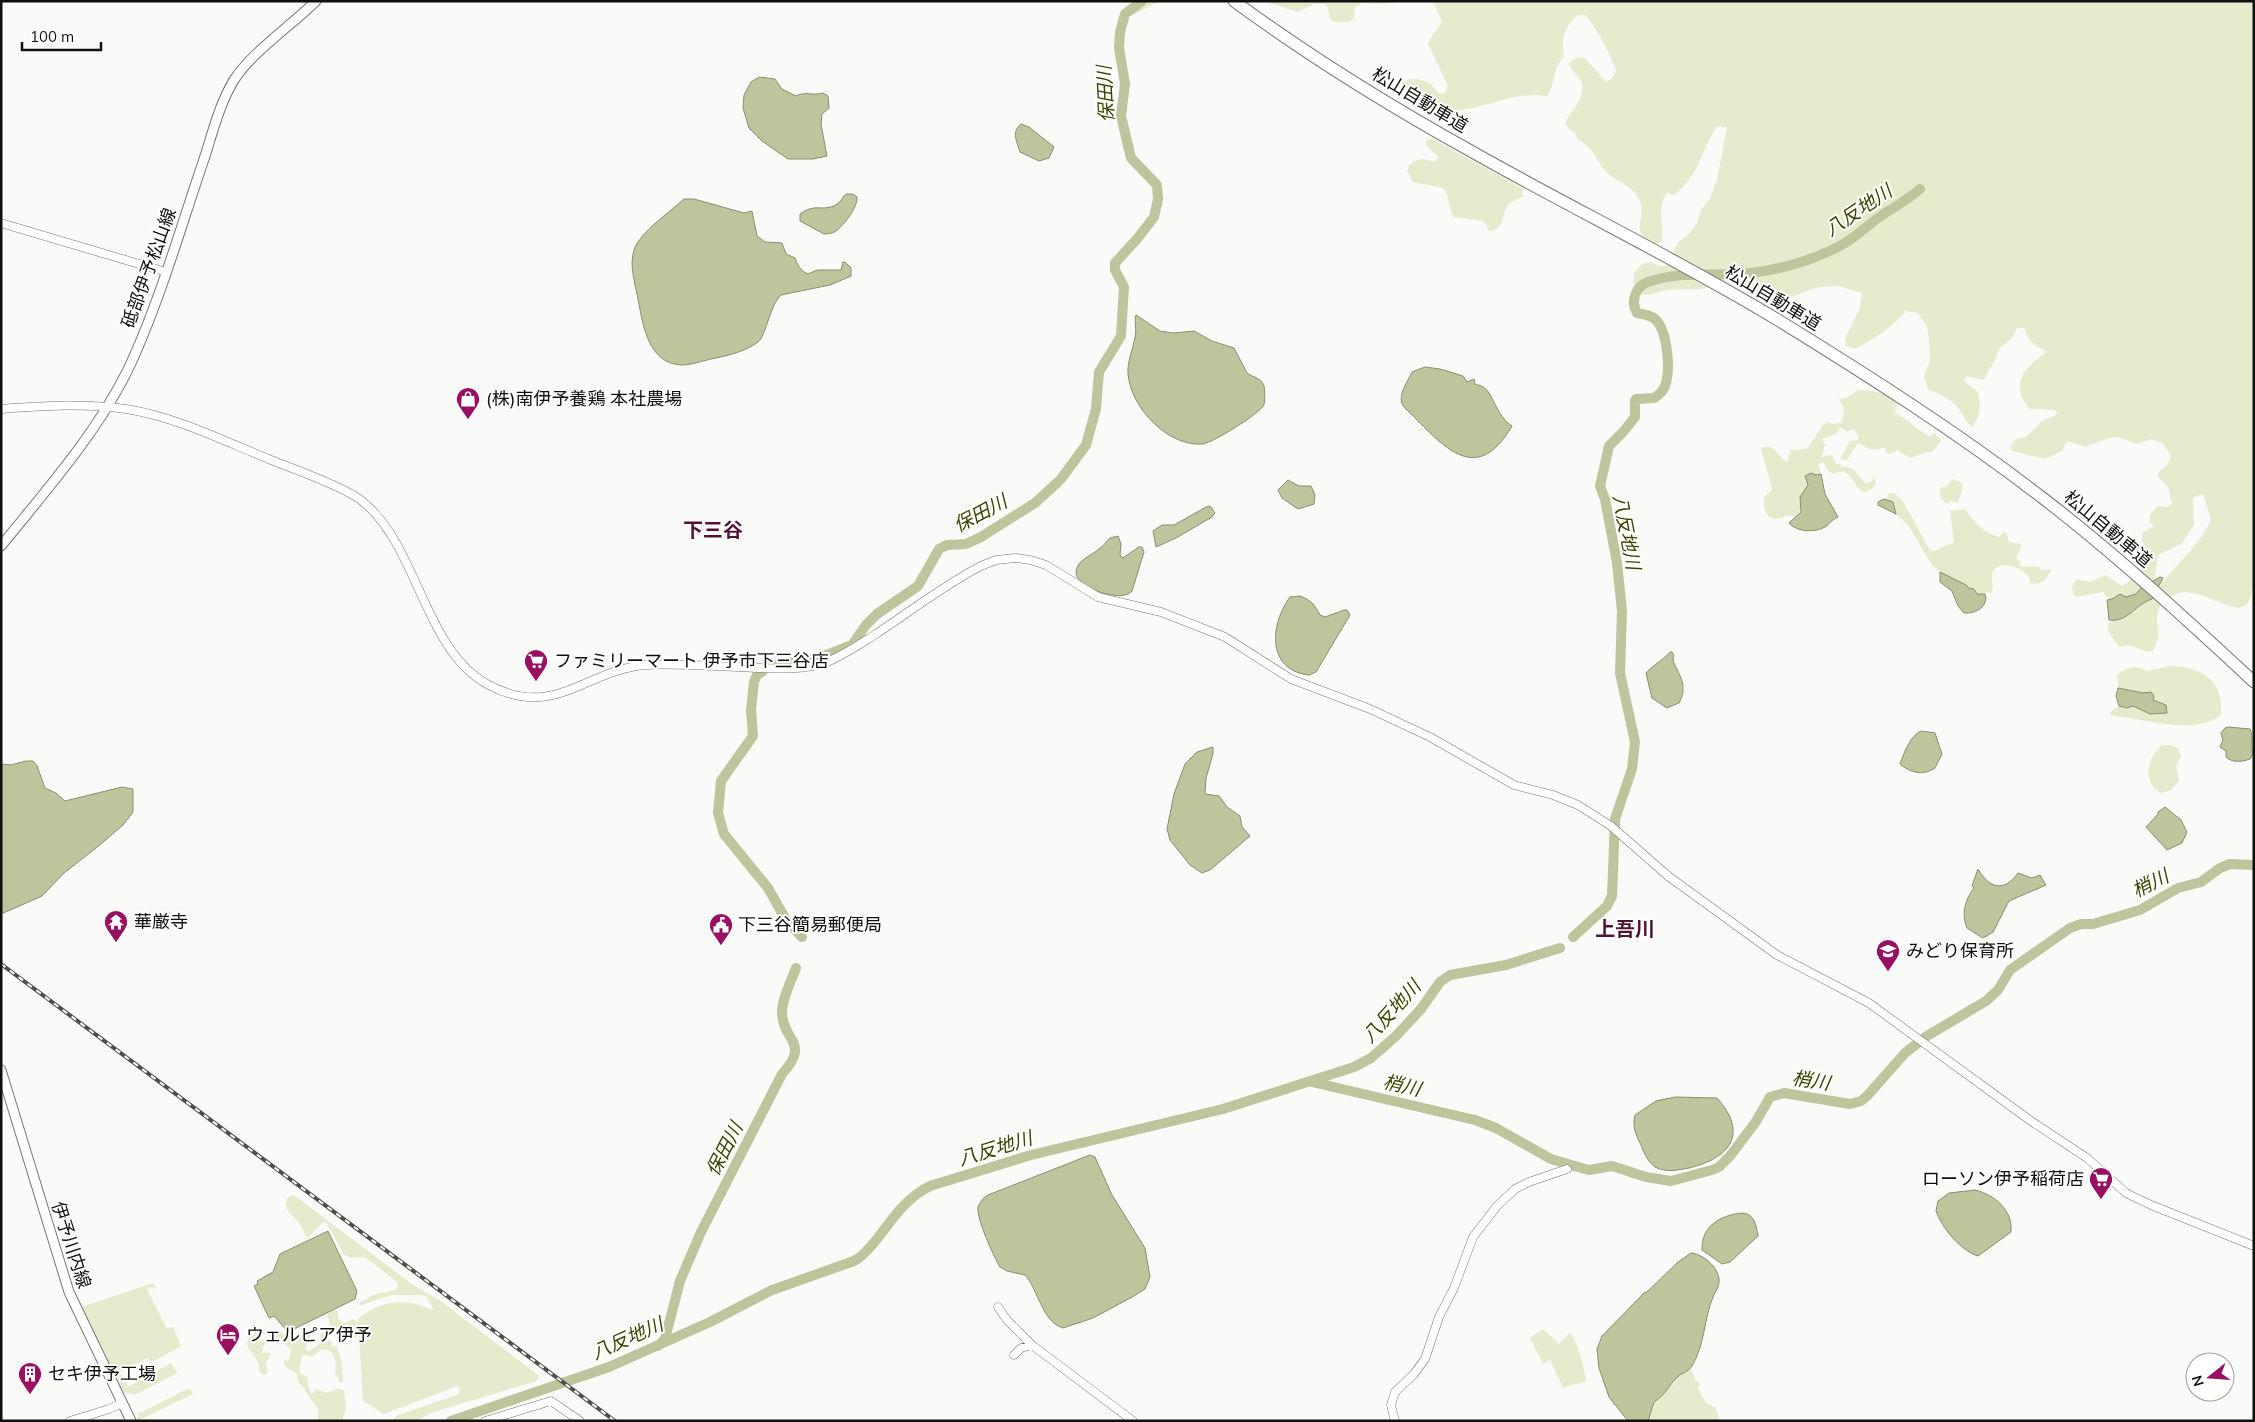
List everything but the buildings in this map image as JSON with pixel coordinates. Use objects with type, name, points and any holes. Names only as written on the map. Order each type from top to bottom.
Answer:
[{"type":"highway","name":"松山自動車道","points":[[1234,1],[1310,54],[1418,121],[1733,294],[1887,388],[1951,431],[2045,500],[2169,603],[2254,682]]},
{"type":"main road","name":"砥部伊予松山線","points":[[1,546],[81,446],[131,363],[166,272],[212,137],[234,80],[248,63],[316,1]]},
{"type":"main road","name":"伊予川内線","points":[[1,1070],[69,1292],[131,1421]]},
{"type":"street","points":[[1,223],[166,272]]},
{"type":"street","points":[[1,409],[66,405],[106,407],[146,413],[181,423],[331,484],[356,497],[371,509],[390,532],[453,654],[465,668],[480,680],[513,694],[539,697],[565,693],[614,672],[646,665],[786,668],[819,664],[847,652],[981,566],[996,560],[1016,558],[1046,564],[1098,597],[1161,612],[1224,637],[1290,679],[1370,709],[1430,737],[1514,785],[1553,795],[1584,808],[1611,826],[1668,876],[1777,955],[1853,994],[1875,1008],[2009,1106],[2087,1158],[2126,1192],[2151,1205],[2254,1246]]},
{"type":"street","points":[[1396,1421],[1391,1406],[1395,1392],[1414,1374],[1425,1359],[1439,1316],[1454,1288],[1473,1238],[1497,1206],[1515,1189],[1529,1182],[1567,1169]]},
{"type":"street","points":[[998,1308],[1007,1320],[1032,1344],[1134,1421]]},
{"type":"street","points":[[1014,1354],[1021,1348],[1032,1344]]},
{"type":"street","points":[[486,1421],[550,1401],[580,1421]]},
{"type":"street","points":[[70,1421],[122,1403]]},
{"type":"shaded area","points":[[1138,1],[1160,1],[1133,15],[1130,11],[1133,4]]},
{"type":"shaded area","points":[[1264,1],[1404,1],[1382,4],[1362,3],[1355,7],[1354,18],[1349,22],[1335,22],[1330,19],[1328,8],[1325,4],[1315,4],[1298,12]]},
{"type":"shaded area","points":[[1433,1],[2254,1],[2254,580],[2248,603],[2241,607],[2231,607],[2195,593],[2182,592],[2170,597],[2159,609],[2157,616],[2158,639],[2154,650],[2147,652],[2129,645],[2119,647],[2107,630],[2109,623],[2126,616],[2152,599],[2158,589],[2198,541],[2211,520],[2203,494],[2193,498],[2194,525],[2181,544],[2158,555],[2154,581],[2141,588],[2136,594],[2127,597],[2114,597],[2110,600],[2103,592],[2074,596],[2072,588],[2076,579],[2090,582],[2105,575],[2122,586],[2141,567],[2148,553],[2142,541],[2142,533],[2154,526],[2149,522],[2150,515],[2158,506],[2168,507],[2172,504],[2168,487],[2158,477],[2158,473],[2168,464],[2171,455],[2163,444],[2152,439],[2137,444],[2118,437],[2109,438],[2085,447],[2067,441],[2062,451],[2045,459],[2012,451],[2010,447],[2016,439],[2026,437],[2042,421],[2057,413],[2055,410],[2030,409],[2020,393],[2021,378],[2030,365],[2045,353],[2045,350],[2032,342],[2024,328],[2017,328],[2012,338],[1998,350],[1984,380],[1966,376],[1964,381],[1978,392],[1980,402],[1979,414],[1972,427],[1952,402],[1928,389],[1924,376],[1930,361],[1927,326],[1917,313],[1906,311],[1882,333],[1854,349],[1845,345],[1845,339],[1859,310],[1862,293],[1838,286],[1819,287],[1791,297],[1754,295],[1739,285],[1727,282],[1702,289],[1665,290],[1649,295],[1642,294],[1636,289],[1633,282],[1634,273],[1642,264],[1651,262],[1659,266],[1667,266],[1678,242],[1687,236],[1697,223],[1701,210],[1710,198],[1717,180],[1727,127],[1717,126],[1688,181],[1674,195],[1667,193],[1663,199],[1661,211],[1662,241],[1655,244],[1646,239],[1640,229],[1642,213],[1639,199],[1630,188],[1614,178],[1601,166],[1588,147],[1577,139],[1575,132],[1570,130],[1565,123],[1581,97],[1582,91],[1580,79],[1569,63],[1578,57],[1585,58],[1606,82],[1612,78],[1616,71],[1602,41],[1585,15],[1577,15],[1564,34],[1564,57],[1557,66],[1552,87],[1547,96],[1519,96],[1462,110],[1436,110],[1408,96],[1405,83],[1408,79],[1422,80],[1432,85],[1438,93],[1444,94],[1448,86],[1428,44],[1442,21]]},
{"type":"shaded area","points":[[759,77],[775,79],[782,89],[796,96],[823,93],[828,96],[829,108],[822,114],[821,124],[827,156],[813,159],[788,159],[762,141],[749,128],[743,108],[744,95],[751,82]]},
{"type":"shaded area","points":[[1021,124],[1029,127],[1054,147],[1049,158],[1039,161],[1020,152],[1015,134]]},
{"type":"shaded area","points":[[1433,139],[1522,188],[1523,196],[1508,205],[1498,228],[1489,231],[1484,221],[1454,217],[1443,188],[1413,182],[1407,171],[1412,163],[1422,159],[1434,162],[1439,158],[1427,146],[1426,140]]},
{"type":"shaded area","points":[[846,194],[853,194],[857,197],[857,201],[850,216],[835,232],[824,234],[800,221],[800,214],[805,211],[813,208],[834,206]]},
{"type":"shaded area","points":[[684,199],[694,199],[744,213],[752,211],[757,236],[765,242],[782,243],[786,254],[795,258],[800,268],[808,274],[817,270],[841,270],[843,262],[845,262],[851,268],[851,276],[830,285],[781,295],[774,306],[761,339],[741,351],[689,364],[671,363],[661,358],[654,351],[645,331],[632,262],[634,250],[642,236]]},
{"type":"shaded area","points":[[1136,315],[1160,331],[1173,333],[1194,331],[1212,341],[1234,348],[1247,373],[1263,383],[1265,393],[1264,405],[1254,415],[1236,427],[1203,444],[1177,439],[1165,432],[1144,412],[1136,400],[1131,387],[1128,369],[1136,334]]},
{"type":"shaded area","points":[[1425,367],[1440,369],[1463,376],[1467,382],[1474,379],[1475,384],[1482,386],[1490,394],[1498,411],[1512,426],[1498,445],[1484,455],[1471,458],[1457,454],[1444,445],[1404,407],[1401,399],[1405,385],[1412,372]]},
{"type":"shaded area","points":[[1858,390],[1874,391],[1887,396],[1896,403],[1895,413],[1929,436],[1935,433],[1941,441],[1932,452],[1910,458],[1897,450],[1890,454],[1887,453],[1884,447],[1874,450],[1858,443],[1847,460],[1840,460],[1850,441],[1858,440],[1859,437],[1854,429],[1847,432],[1840,427],[1836,434],[1822,439],[1825,445],[1821,458],[1828,455],[1832,456],[1836,464],[1853,469],[1866,483],[1871,482],[1874,476],[1876,483],[1874,487],[1864,493],[1847,473],[1843,471],[1833,474],[1828,471],[1823,462],[1818,464],[1821,474],[1807,481],[1807,488],[1798,516],[1776,519],[1768,516],[1764,497],[1772,490],[1761,448],[1771,448],[1784,461],[1788,461],[1790,450],[1807,449],[1827,422],[1835,424],[1842,422],[1844,408],[1839,399],[1847,398]]},
{"type":"shaded area","points":[[1811,473],[1821,474],[1825,494],[1838,517],[1821,529],[1806,531],[1796,528],[1789,523],[1801,512],[1800,497],[1808,485],[1805,476]]},
{"type":"shaded area","points":[[1952,479],[1961,482],[1963,487],[1958,503],[1951,501],[1947,504],[1941,499],[1939,489],[1947,486]]},
{"type":"shaded area","points":[[1288,480],[1299,486],[1311,486],[1315,495],[1314,504],[1298,509],[1282,498],[1278,490]]},
{"type":"shaded area","points":[[1889,493],[1894,493],[1902,500],[1930,550],[1934,551],[1954,542],[1950,511],[1965,509],[1984,530],[2000,537],[2006,532],[2009,542],[2022,544],[2016,559],[2020,561],[2021,566],[2052,570],[2044,581],[2036,584],[2030,583],[2029,576],[2021,570],[2006,565],[2001,566],[1996,568],[1992,574],[1992,592],[1977,594],[1966,585],[1940,572],[1932,565],[1908,525],[1896,514],[1891,503],[1886,499]]},
{"type":"shaded area","points":[[1884,499],[1893,502],[1896,514],[1878,505],[1878,502]]},
{"type":"shaded area","points":[[1208,506],[1215,513],[1212,517],[1176,538],[1156,547],[1153,531],[1162,525],[1174,525]]},
{"type":"shaded area","points":[[1118,536],[1121,544],[1120,555],[1123,558],[1139,547],[1142,547],[1144,552],[1132,591],[1127,595],[1119,596],[1100,592],[1083,584],[1076,573],[1081,562],[1101,548],[1110,538]]},
{"type":"shaded area","points":[[1940,572],[1974,589],[1977,594],[1985,594],[1986,598],[1983,606],[1977,611],[1964,613],[1958,606],[1952,591],[1940,582]]},
{"type":"shaded area","points":[[2160,577],[2163,578],[2152,599],[2146,601],[2121,619],[2109,620],[2107,600],[2120,594],[2126,597],[2136,594],[2141,588]]},
{"type":"shaded area","points":[[1300,596],[1310,601],[1320,615],[1325,617],[1344,610],[1347,610],[1350,615],[1316,672],[1309,675],[1295,671],[1285,664],[1279,655],[1276,644],[1278,620],[1283,608],[1290,597]]},
{"type":"shaded area","points":[[1670,652],[1673,653],[1673,662],[1681,677],[1683,692],[1679,703],[1667,708],[1652,698],[1646,673]]},
{"type":"shaded area","points":[[2171,666],[2193,669],[2209,678],[2219,693],[2221,715],[2197,725],[2168,724],[2111,716],[2110,712],[2119,706],[2127,708],[2133,706],[2150,714],[2152,700],[2143,693],[2118,688],[2117,676],[2120,673],[2127,668],[2139,668],[2147,671]]},
{"type":"shaded area","points":[[2118,688],[2143,693],[2151,692],[2154,696],[2153,700],[2166,705],[2167,713],[2150,714],[2133,706],[2127,708],[2119,706],[2116,696]]},
{"type":"shaded area","points":[[2225,728],[2250,729],[2253,754],[2250,759],[2237,761],[2226,757],[2226,751],[2220,747],[2223,740],[2221,733]]},
{"type":"shaded area","points":[[1921,731],[1935,733],[1942,754],[1935,768],[1922,773],[1908,770],[1900,764],[1911,741]]},
{"type":"shaded area","points":[[2162,745],[2178,748],[2181,757],[2176,765],[2179,781],[2171,790],[2162,793],[2151,784],[2148,770],[2153,757]]},
{"type":"shaded area","points":[[1213,747],[1213,754],[1206,778],[1205,794],[1219,796],[1227,807],[1240,816],[1242,827],[1250,836],[1210,870],[1202,873],[1190,865],[1170,840],[1167,829],[1174,794],[1185,764],[1197,752]]},
{"type":"shaded area","points":[[33,761],[37,766],[45,788],[56,793],[65,801],[122,787],[133,789],[133,812],[123,825],[64,873],[42,896],[1,914],[1,764],[11,765]]},
{"type":"shaded area","points":[[2165,807],[2181,820],[2187,832],[2182,843],[2167,850],[2146,827],[2158,812]]},
{"type":"shaded area","points":[[1978,869],[1987,880],[1997,886],[2007,883],[2018,873],[2032,878],[2040,875],[2046,885],[2009,901],[1993,932],[1983,938],[1967,928],[1964,918],[1966,902],[1974,888],[1972,886]]},
{"type":"shaded area","points":[[1675,1097],[1717,1098],[1727,1111],[1732,1123],[1733,1133],[1730,1143],[1715,1158],[1689,1168],[1663,1170],[1655,1167],[1646,1157],[1636,1134],[1634,1119],[1635,1115],[1656,1101]]},
{"type":"shaded area","points":[[1090,1155],[1095,1157],[1112,1195],[1145,1248],[1150,1277],[1145,1289],[1134,1296],[1093,1318],[1063,1328],[1056,1325],[1050,1319],[1025,1275],[1007,1271],[1000,1267],[982,1228],[978,1207],[988,1195]]},
{"type":"shaded area","points":[[1975,1190],[1996,1200],[2006,1210],[2011,1224],[2011,1232],[1978,1256],[1965,1249],[1952,1238],[1936,1211],[1938,1201],[1949,1193]]},
{"type":"shaded area","points":[[294,1195],[413,1285],[438,1299],[538,1375],[539,1378],[536,1381],[431,1413],[416,1421],[391,1421],[398,1415],[459,1394],[460,1389],[457,1386],[384,1414],[363,1401],[359,1335],[353,1338],[343,1333],[337,1335],[328,1334],[327,1339],[332,1342],[331,1347],[336,1346],[340,1354],[343,1382],[340,1383],[335,1372],[336,1364],[330,1351],[321,1349],[313,1356],[302,1355],[299,1372],[308,1378],[308,1386],[312,1394],[317,1389],[325,1393],[338,1389],[344,1390],[346,1409],[342,1421],[318,1421],[318,1409],[298,1381],[297,1373],[287,1368],[283,1362],[284,1360],[289,1361],[291,1349],[273,1336],[274,1333],[280,1331],[288,1336],[292,1336],[311,1329],[312,1334],[305,1349],[309,1351],[321,1343],[320,1335],[330,1325],[327,1313],[335,1310],[338,1312],[338,1318],[344,1323],[354,1319],[358,1323],[358,1319],[370,1311],[390,1303],[411,1303],[434,1310],[426,1297],[422,1295],[391,1295],[359,1306],[360,1302],[376,1294],[396,1290],[398,1287],[397,1282],[365,1257],[350,1258],[344,1255],[326,1222],[322,1223],[308,1238],[302,1227],[287,1209],[286,1205],[289,1196]]},
{"type":"shaded area","points":[[1742,1213],[1750,1215],[1758,1236],[1730,1262],[1722,1264],[1702,1250],[1705,1234],[1720,1219]]},
{"type":"shaded area","points":[[328,1231],[357,1291],[355,1299],[288,1332],[274,1316],[269,1318],[254,1286],[258,1284],[257,1281],[273,1272],[280,1254]]},
{"type":"shaded area","points":[[1691,1253],[1709,1262],[1716,1270],[1719,1279],[1710,1305],[1700,1349],[1691,1368],[1676,1378],[1654,1402],[1648,1421],[1628,1421],[1609,1397],[1599,1368],[1597,1349],[1602,1336],[1644,1293],[1678,1262]]},
{"type":"shaded area","points":[[153,1283],[156,1286],[155,1289],[148,1287],[147,1289],[167,1329],[173,1327],[181,1346],[154,1361],[148,1358],[120,1372],[128,1387],[171,1363],[177,1373],[135,1395],[123,1392],[120,1389],[81,1309],[84,1306]]},
{"type":"shaded area","points":[[1543,1329],[1559,1344],[1570,1332],[1581,1356],[1586,1381],[1563,1388],[1550,1360],[1543,1364],[1530,1338]]},
{"type":"shaded area","points":[[257,1332],[262,1336],[257,1339],[259,1342],[265,1339],[268,1341],[263,1346],[262,1352],[271,1353],[266,1363],[268,1372],[264,1375],[259,1371],[259,1364],[247,1345],[249,1337]]},
{"type":"shaded area","points":[[1689,1370],[1692,1371],[1695,1380],[1700,1383],[1698,1388],[1706,1403],[1716,1408],[1719,1421],[1648,1421],[1654,1402],[1660,1399],[1664,1391]]},
{"type":"shaded area","points":[[187,1389],[191,1390],[193,1394],[137,1421],[138,1414]]},
{"type":"waterway","name":"保田川","points":[[1061,479],[1086,445],[1096,409],[1099,372],[1121,336],[1124,287],[1115,270],[1115,263],[1154,217],[1158,199],[1157,185],[1131,158],[1121,116],[1125,84],[1119,48],[1120,32],[1125,14],[1142,1]]},
{"type":"waterway","name":"八反地川","points":[[1573,937],[1607,906],[1612,896],[1615,819],[1632,769],[1635,742],[1620,673],[1622,611],[1617,563],[1605,499],[1600,486],[1609,446],[1635,417],[1636,399],[1654,398],[1662,391],[1666,383],[1668,364],[1663,333],[1655,319],[1649,315],[1637,313],[1634,304],[1635,294],[1644,284],[1661,278],[1686,275],[1751,273],[1775,269],[1811,258],[1845,243],[1920,189]]},
{"type":"waterway","name":"保田川","points":[[777,665],[819,658],[852,645],[866,625],[877,614],[918,586],[939,549],[947,545],[966,544],[981,537],[1035,503],[1058,482]]},
{"type":"waterway","name":"保田川","points":[[763,671],[757,675],[754,682],[751,710],[753,736],[721,781],[718,813],[724,834],[768,888],[786,920],[802,937]]},
{"type":"waterway","name":"梢川","points":[[1312,1082],[1475,1120],[1496,1128],[1551,1159],[1585,1169],[1612,1166],[1646,1177],[1671,1181],[1719,1167],[1730,1156],[1755,1123],[1770,1097],[1784,1093],[1850,1104],[1861,1101],[1905,1053],[1927,1036],[1986,1001],[1998,990],[2010,970],[2070,928],[2081,924],[2093,924],[2140,910],[2178,888],[2201,882],[2220,868],[2230,864],[2254,865]]},
{"type":"waterway","name":"八反地川","points":[[451,1421],[609,1367],[710,1322],[772,1290],[854,1261],[867,1251],[894,1216],[914,1196],[930,1186],[1031,1155],[1223,1109],[1354,1067],[1371,1058],[1396,1036],[1421,1009],[1440,982],[1450,975],[1506,965],[1560,948]]},
{"type":"waterway","name":"保田川","points":[[658,1346],[665,1339],[680,1281],[701,1232],[782,1074],[794,1055],[795,1048],[793,1042],[783,1023],[782,1007],[796,968]]},
{"type":"railway","points":[[1,964],[615,1421]]},
{"type":"place","name":"(株)南伊予養鶏 本社農場","points":[[468,420]]},
{"type":"place","name":"ファミリーマート 伊予市下三谷店","points":[[536,682]]},
{"type":"place","name":"華厳寺","points":[[116,943]]},
{"type":"place","name":"下三谷簡易郵便局","points":[[721,946]]},
{"type":"place","name":"みどり保育所","points":[[1888,972]]},
{"type":"place","name":"ローソン伊予稲荷店","points":[[2101,1200]]},
{"type":"place","name":"ウェルピア伊予","points":[[228,1356]]},
{"type":"place","name":"セキ伊予工場","points":[[30,1395]]},
{"type":"district","name":"下三谷","points":[[713,530]]},
{"type":"district","name":"上吾川","points":[[1625,929]]}]
